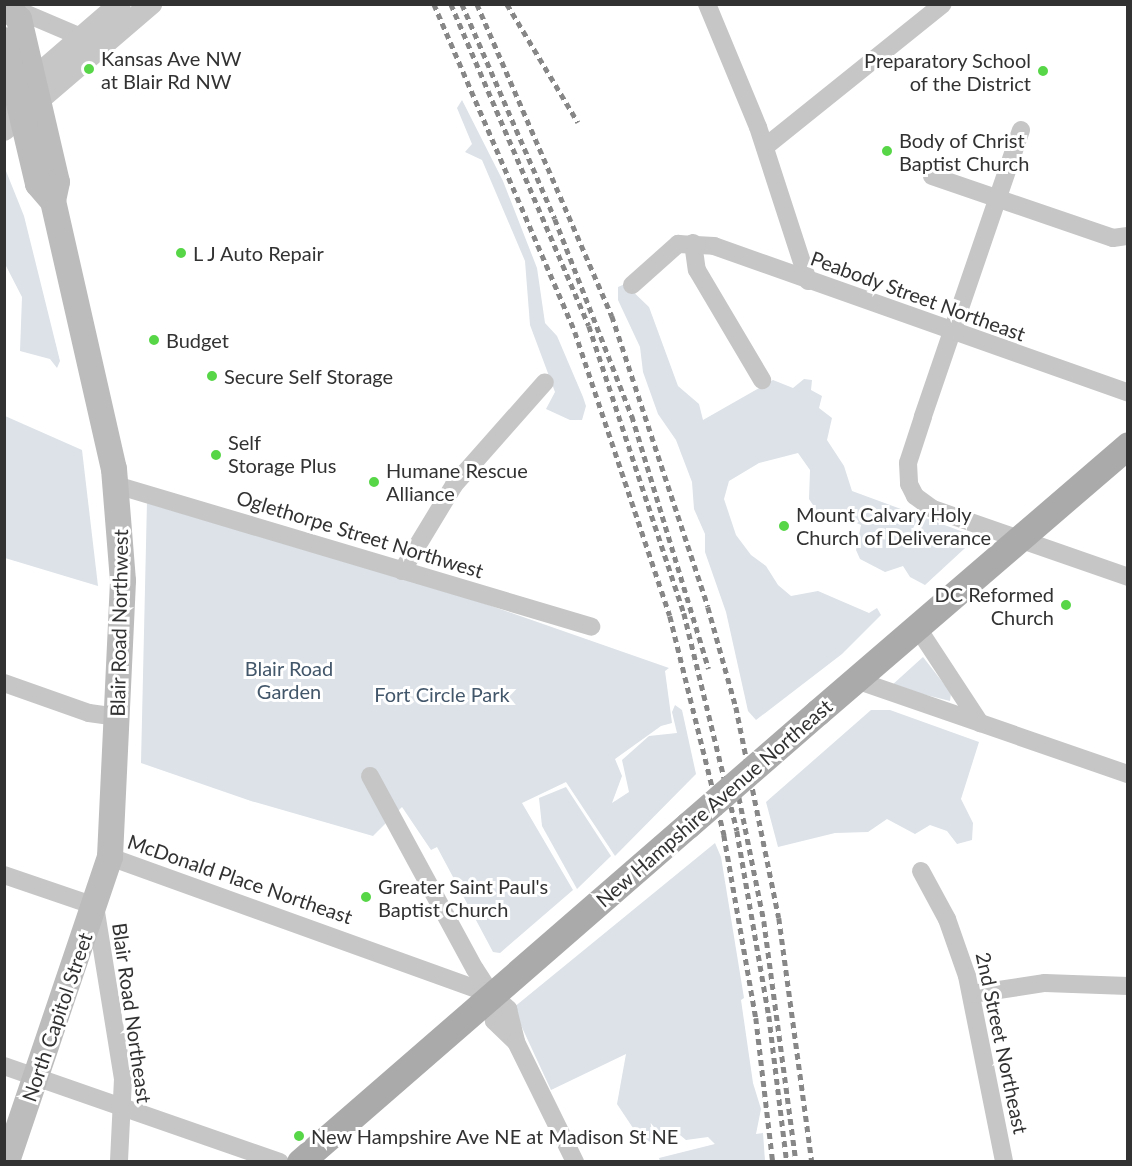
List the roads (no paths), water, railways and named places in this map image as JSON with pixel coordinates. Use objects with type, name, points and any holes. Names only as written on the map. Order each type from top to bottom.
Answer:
[{"type":"main road","name":"Blair Road Northwest","points":[[5,5],[19,19],[16,104]]},
{"type":"main road","name":"Blair Road Northwest","points":[[4,40],[16,104],[38,184],[53,201],[116,485],[123,581],[118,717],[110,857],[95,906]]},
{"type":"main road","name":"New Hampshire Avenue Northeast","points":[[300,1161],[1128,445]]},
{"type":"main road","name":"North Capitol Street","points":[[7,1161],[95,906]]},
{"type":"street","points":[[93,42],[120,4]]},
{"type":"street","points":[[16,104],[93,42],[152,4]]},
{"type":"street","points":[[707,4],[765,147],[808,281]]},
{"type":"street","points":[[765,147],[943,4]]},
{"type":"street","points":[[5,5],[93,42]]},
{"type":"street","points":[[1021,130],[908,463],[909,484],[915,496],[933,509],[1128,577]]},
{"type":"street","points":[[932,176],[1113,238],[1128,236]]},
{"type":"street","points":[[632,285],[678,244],[693,243],[697,270],[762,380]]},
{"type":"street","name":"Peabody Street Northeast","points":[[693,243],[729,250],[952,333],[1128,393]]},
{"type":"street","points":[[402,571],[454,485],[545,382]]},
{"type":"street","name":"Oglethorpe Street Northwest","points":[[116,485],[591,627]]},
{"type":"street","points":[[916,627],[980,723]]},
{"type":"street","points":[[856,680],[1128,774]]},
{"type":"street","points":[[4,683],[89,712],[118,717]]},
{"type":"street","points":[[370,776],[491,994],[494,1021],[516,1042],[575,1161]]},
{"type":"street","name":"McDonald Place Northeast","points":[[110,857],[491,994]]},
{"type":"street","name":"2nd Street Northeast","points":[[921,871],[947,919],[972,994],[1004,1161]]},
{"type":"street","points":[[4,875],[95,906]]},
{"type":"street","name":"Blair Road Northeast","points":[[95,906],[124,1107],[118,1161]]},
{"type":"street","points":[[972,994],[1045,982],[1128,986]]},
{"type":"street","points":[[4,1066],[280,1161]]},
{"type":"railway","points":[[434,4],[575,332],[670,616],[724,835],[756,1018],[773,1162]]},
{"type":"railway","points":[[451,4],[589,326],[684,613],[737,831],[769,1016],[787,1162]]},
{"type":"railway","points":[[462,4],[555,219],[632,416],[709,669]]},
{"type":"railway","points":[[477,4],[612,316],[708,607],[736,707],[779,918],[812,1162]]},
{"type":"railway","points":[[507,4],[578,122]]},
{"type":"railway","points":[[735,777],[764,921],[796,1162]]},
{"type":"place","name":"Kansas Ave NW at Blair Rd NW","points":[[89,69]]},
{"type":"place","name":"Preparatory School of the District","points":[[1043,71]]},
{"type":"place","name":"Body of Christ Baptist Church","points":[[887,151]]},
{"type":"place","name":"L J Auto Repair","points":[[181,253]]},
{"type":"place","name":"Budget","points":[[154,340]]},
{"type":"place","name":"Secure Self Storage","points":[[212,376]]},
{"type":"place","name":"Self Storage Plus","points":[[216,455]]},
{"type":"place","name":"Humane Rescue Alliance","points":[[374,482]]},
{"type":"place","name":"Mount Calvary Holy Church of Deliverance","points":[[784,526]]},
{"type":"place","name":"DC Reformed Church","points":[[1066,605]]},
{"type":"place","name":"Greater Saint Paul's Baptist Church","points":[[366,897]]},
{"type":"place","name":"New Hampshire Ave NE at Madison St NE","points":[[299,1136]]},
{"type":"park label","name":"Blair Road Garden","points":[[289,680]]},
{"type":"park label","name":"Fort Circle Park","points":[[442,694]]}]
